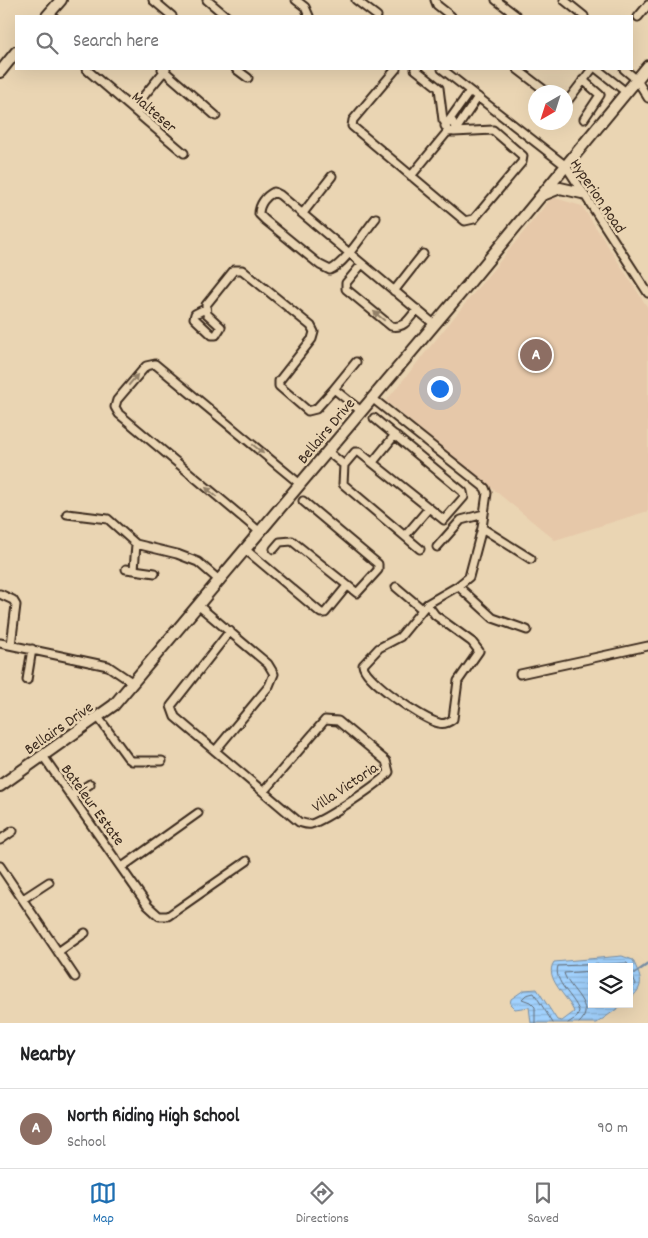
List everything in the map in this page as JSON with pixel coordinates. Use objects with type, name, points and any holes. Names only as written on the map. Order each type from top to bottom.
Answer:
[{"type":"street","points":[[48,15],[61,0]]},
{"type":"street","points":[[153,0],[171,15]]},
{"type":"street","points":[[207,0],[225,15]]},
{"type":"street","points":[[296,0],[305,7],[309,15]]},
{"type":"street","points":[[356,0],[376,15]]},
{"type":"street","points":[[435,0],[437,5],[451,15]]},
{"type":"street","points":[[496,0],[516,15]]},
{"type":"street","points":[[564,0],[583,15]]},
{"type":"street","points":[[638,17],[648,5]]},
{"type":"street","points":[[0,72],[15,53]]},
{"type":"street","name":"Bellairs Drive","points":[[0,786],[114,705],[541,197],[648,66]]},
{"type":"street","name":"Malteser","points":[[87,70],[184,154]]},
{"type":"street","points":[[133,110],[164,70],[216,116]]},
{"type":"street","points":[[237,70],[248,78]]},
{"type":"street","points":[[395,70],[353,120],[352,126],[465,221],[474,219],[522,162],[523,156],[493,130],[450,127],[443,120],[439,88],[416,70]]},
{"type":"street","name":"Hyperion Road","points":[[443,70],[566,166],[648,293]]},
{"type":"street","points":[[518,70],[538,85]]},
{"type":"street","points":[[573,94],[589,70]]},
{"type":"street","points":[[598,70],[626,92]]},
{"type":"street","points":[[625,70],[637,80],[648,98]]},
{"type":"street","points":[[584,80],[600,95],[584,119]]},
{"type":"street","points":[[450,127],[470,91]]},
{"type":"street","points":[[411,176],[450,127],[478,97]]},
{"type":"street","points":[[303,213],[332,176]]},
{"type":"street","points":[[541,197],[560,188],[582,193]]},
{"type":"street","points":[[376,218],[348,252],[334,269],[326,269],[265,220],[259,214],[259,210],[262,203],[274,192],[303,213],[348,252],[362,264],[434,324]]},
{"type":"street","points":[[394,291],[423,254]]},
{"type":"street","points":[[362,264],[346,283],[346,289],[391,326],[398,327],[404,325],[417,310]]},
{"type":"street","points":[[205,309],[234,270],[242,270],[311,326],[314,332],[312,339],[278,385],[312,411],[334,389],[356,362]]},
{"type":"street","points":[[260,532],[118,414],[115,406],[116,400],[146,366],[155,364],[300,484]]},
{"type":"street","points":[[334,389],[361,411]]},
{"type":"street","points":[[372,398],[485,488],[487,493],[482,528],[469,577],[458,586],[424,606],[400,637],[379,648],[363,665],[364,671],[409,707],[439,724],[449,723],[453,719],[458,681],[479,651],[472,642],[424,606],[396,587]]},
{"type":"street","points":[[374,418],[464,493],[464,497],[445,520],[373,462],[356,452],[344,465],[343,484],[420,549]]},
{"type":"street","points":[[373,462],[396,435]]},
{"type":"street","points":[[327,451],[344,465]]},
{"type":"street","points":[[274,549],[280,542],[292,541],[355,592],[359,592],[378,570],[379,565],[303,501]]},
{"type":"street","points":[[405,536],[429,508]]},
{"type":"street","points":[[67,514],[108,519],[136,544],[176,554],[198,562],[220,581]]},
{"type":"street","points":[[437,547],[461,520],[484,514]]},
{"type":"street","points":[[482,528],[531,560]]},
{"type":"street","points":[[134,570],[136,544]]},
{"type":"street","points":[[246,550],[322,613],[325,613],[347,586]]},
{"type":"street","points":[[126,569],[155,573]]},
{"type":"street","points":[[458,586],[493,618],[527,630]]},
{"type":"street","points":[[0,594],[10,597],[16,606],[11,645]]},
{"type":"street","points":[[199,606],[268,664],[274,676],[269,686],[215,751]]},
{"type":"street","name":"Villa Victoria","points":[[230,631],[174,700],[171,708],[176,717],[215,751],[299,822],[311,824],[381,781],[389,772],[389,766],[386,761],[338,721],[325,720],[264,791]]},
{"type":"street","points":[[0,643],[108,666],[133,683]]},
{"type":"street","points":[[520,674],[648,646]]},
{"type":"street","points":[[27,680],[32,649]]},
{"type":"street","points":[[98,717],[128,758],[139,761],[162,761]]},
{"type":"street","name":"Bateleur Estate","points":[[43,756],[148,906],[156,914],[164,917],[168,916],[247,861]]},
{"type":"street","points":[[71,796],[90,784]]},
{"type":"street","name":"Bateleur Estate","points":[[122,867],[198,813]]},
{"type":"street","points":[[0,840],[13,831]]},
{"type":"street","points":[[0,866],[75,977]]},
{"type":"street","points":[[23,899],[49,882]]},
{"type":"street","points":[[58,952],[85,933]]},
{"type":"shaded area","points":[[552,197],[582,206],[648,308],[648,511],[555,540],[386,401]]},
{"type":"water","points":[[622,956],[633,960],[640,977],[640,986],[633,996],[633,963],[588,963],[588,1008],[618,1008],[597,1023],[531,1023],[529,1007],[515,1009],[510,1004],[511,999],[524,990],[537,989],[557,1020],[562,1021],[574,1012],[554,981],[551,968],[554,962]]},
{"type":"waterway","points":[[635,973],[648,964]]},
{"type":"place","name":"North Riding High School","points":[[536,355]]}]
